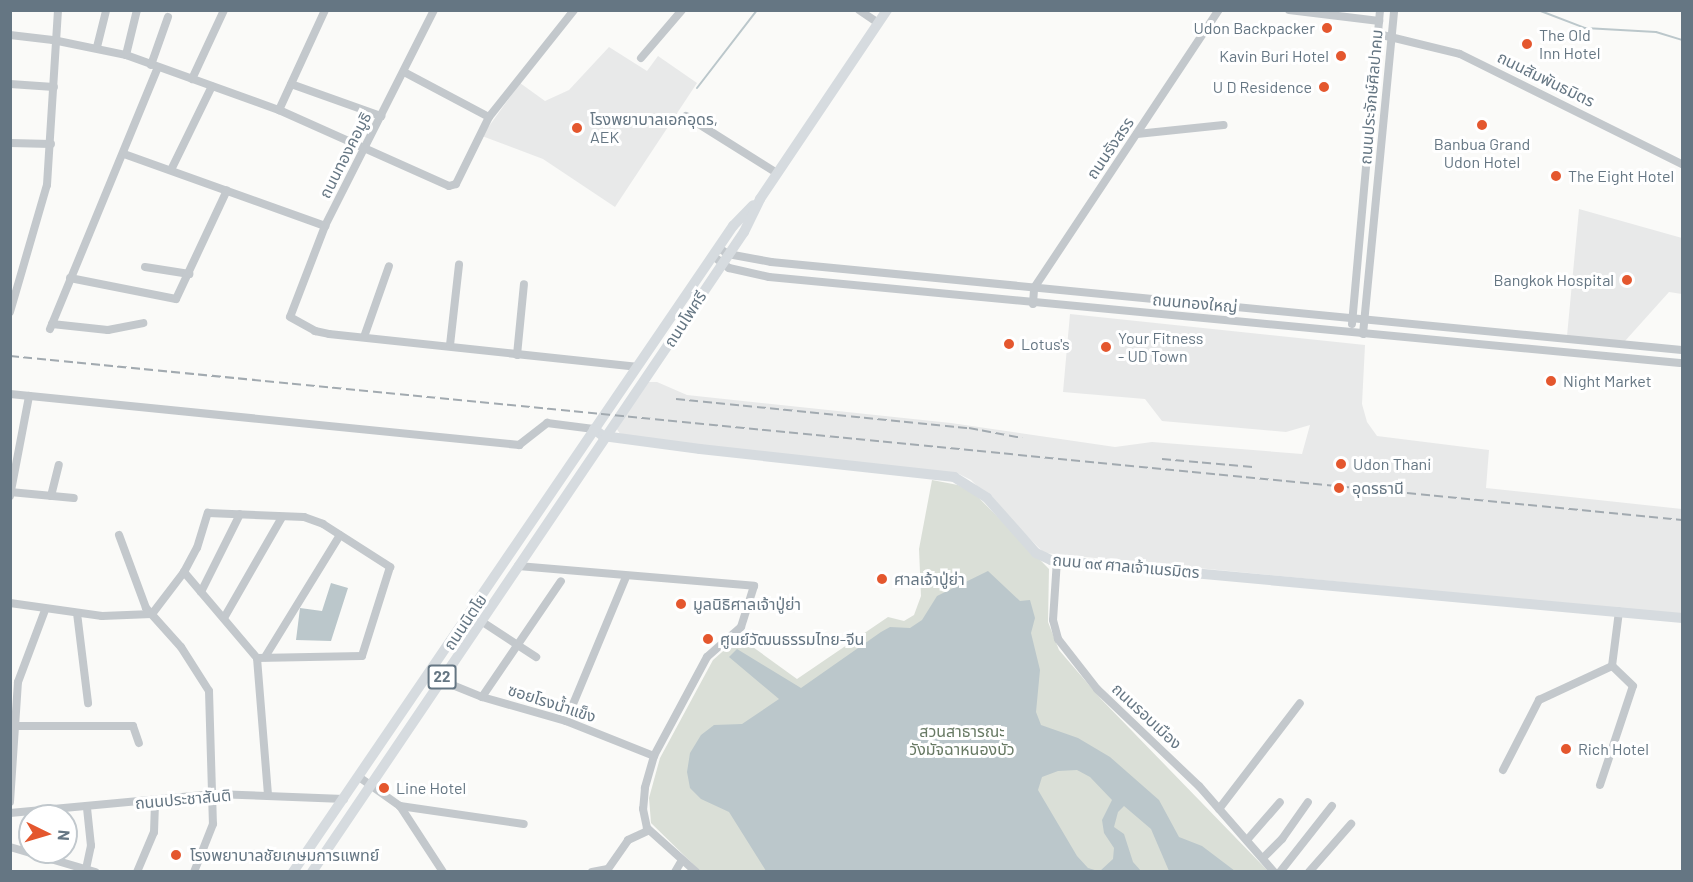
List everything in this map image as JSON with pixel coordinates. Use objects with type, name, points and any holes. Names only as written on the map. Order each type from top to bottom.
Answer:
[{"type":"main road","name":"ถนนโพศรี","points":[[599,433],[636,367],[696,282],[718,256],[728,254],[759,199],[886,10]]},
{"type":"main road","name":"ถนนโพศรี","points":[[599,433],[718,256],[733,226],[759,199]]},
{"type":"main road","points":[[696,282],[703,265],[733,226]]},
{"type":"main road","name":"ถนน ๓๙ ศาลเจ้าเนรมิตร","points":[[599,433],[954,477],[987,498],[1036,553],[1057,560],[1683,618]]},
{"type":"main road","name":"ถนนนิตโย","points":[[293,872],[505,564],[599,433]]},
{"type":"main road","name":"ถนนนิตโย","points":[[312,872],[355,805],[517,568],[599,433]]},
{"type":"main road","name":"ถนนประชาสันติ","points":[[344,799],[355,805]]},
{"type":"street","points":[[10,312],[43,207],[51,144],[54,87],[53,40],[58,10]]},
{"type":"street","points":[[97,47],[106,10]]},
{"type":"street","points":[[126,55],[137,10]]},
{"type":"street","points":[[192,79],[224,10]]},
{"type":"street","points":[[279,110],[325,10]]},
{"type":"street","name":"ถนนทองคอมูธิ","points":[[364,337],[315,330],[290,317],[325,226],[434,10]]},
{"type":"street","points":[[10,35],[97,47],[126,55],[279,110],[449,186],[456,184],[489,117],[574,10]]},
{"type":"street","points":[[859,10],[878,23]]},
{"type":"street","name":"ถนนรังสรร","points":[[1034,288],[1219,10]]},
{"type":"street","points":[[1289,10],[1379,21]]},
{"type":"street","name":"ถนนประจักษ์ศิลปาคม","points":[[1351,333],[1380,10]]},
{"type":"street","name":"ถนนประจักษ์ศิลปาคม","points":[[1363,334],[1394,10]]},
{"type":"street","points":[[641,58],[677,12]]},
{"type":"street","points":[[143,323],[108,330],[51,327],[124,154],[168,17]]},
{"type":"street","name":"ถนนสัมพันธมิตร","points":[[1378,34],[1392,35],[1460,54],[1683,164]]},
{"type":"street","points":[[404,72],[489,117]]},
{"type":"street","points":[[10,84],[54,87]]},
{"type":"street","points":[[291,84],[381,116]]},
{"type":"street","points":[[171,170],[212,86]]},
{"type":"street","points":[[687,116],[777,173]]},
{"type":"street","points":[[1137,134],[1224,125]]},
{"type":"street","points":[[10,143],[51,144]]},
{"type":"street","points":[[124,154],[325,226]]},
{"type":"street","points":[[1367,161],[1380,162]]},
{"type":"street","points":[[1365,185],[1378,187]]},
{"type":"street","points":[[70,278],[176,299],[226,190]]},
{"type":"street","name":"ถนนทองใหญ่","points":[[728,254],[771,262],[1682,350]]},
{"type":"street","name":"ถนนทองใหญ่","points":[[718,256],[769,277],[1033,304],[1681,364]]},
{"type":"street","points":[[769,277],[771,262]]},
{"type":"street","points":[[450,345],[459,265]]},
{"type":"street","points":[[389,266],[364,337],[636,367]]},
{"type":"street","points":[[145,267],[189,274]]},
{"type":"street","points":[[517,355],[524,284]]},
{"type":"street","points":[[1033,304],[1034,288]]},
{"type":"street","points":[[1642,347],[1642,361]]},
{"type":"street","points":[[1681,364],[1676,357],[1682,350]]},
{"type":"street","points":[[10,394],[519,445],[547,423],[599,433]]},
{"type":"street","points":[[28,396],[11,493],[74,498]]},
{"type":"street","points":[[51,496],[59,465]]},
{"type":"street","points":[[152,615],[159,599],[184,572],[197,548],[208,513],[304,517],[340,535],[390,567],[362,656],[261,657],[184,572]]},
{"type":"street","points":[[201,592],[240,514]]},
{"type":"street","points":[[224,618],[282,517]]},
{"type":"street","points":[[119,535],[146,608],[181,647],[209,691],[214,794],[213,824],[194,872]]},
{"type":"street","points":[[268,794],[261,657],[340,535]]},
{"type":"street","name":"ถนนรอบเมือง","points":[[1057,560],[1053,620],[1058,639],[1097,689],[1219,809],[1274,872]]},
{"type":"street","points":[[517,568],[754,586],[741,627],[707,657],[654,756],[643,809],[649,830],[696,872]]},
{"type":"street","points":[[566,721],[626,577]]},
{"type":"street","points":[[482,697],[561,580]]},
{"type":"street","points":[[10,603],[77,613],[152,615]]},
{"type":"street","points":[[10,802],[18,682],[45,610]]},
{"type":"street","points":[[1612,666],[1619,611]]},
{"type":"street","points":[[77,613],[87,703]]},
{"type":"street","points":[[481,621],[536,657]]},
{"type":"street","points":[[1503,770],[1539,700],[1612,666]]},
{"type":"street","points":[[1600,785],[1633,686],[1612,666]]},
{"type":"street","name":"ซอยโรงน้ำแข็ง","points":[[440,680],[482,697],[566,721],[654,756]]},
{"type":"street","points":[[1219,809],[1300,703]]},
{"type":"street","points":[[15,726],[133,726],[140,743]]},
{"type":"street","points":[[359,777],[400,806],[443,872]]},
{"type":"street","name":"ถนนประชาสันติ","points":[[10,813],[155,802],[214,794],[268,794],[344,799]]},
{"type":"street","points":[[137,872],[154,832],[155,802]]},
{"type":"street","points":[[1247,840],[1280,802]]},
{"type":"street","points":[[1263,858],[1282,839],[1308,802]]},
{"type":"street","points":[[400,806],[524,824]]},
{"type":"street","points":[[1280,872],[1332,806]]},
{"type":"street","points":[[10,847],[91,870],[87,807]]},
{"type":"street","points":[[1309,872],[1351,824]]},
{"type":"street","points":[[592,872],[608,869],[628,840],[649,830]]},
{"type":"street","points":[[675,872],[682,860]]},
{"type":"shaded area","name":"โรงพยาบาลเอกอุดร, AEK","points":[[609,47],[647,71],[658,56],[697,83],[615,207],[543,159],[482,136],[520,83],[545,101],[569,90]]},
{"type":"shaded area","name":"Bangkok Hospital","points":[[1579,209],[1682,238],[1682,294],[1669,292],[1625,341],[1567,336]]},
{"type":"shaded area","points":[[1070,314],[1365,345],[1362,404],[1367,422],[1377,436],[1489,450],[1486,488],[1682,509],[1682,615],[1044,553],[971,480],[959,474],[621,435],[616,428],[646,382],[657,382],[687,395],[951,423],[1115,447],[1152,442],[1302,454],[1310,425],[1286,432],[1162,421],[1145,399],[1063,392]]},
{"type":"shaded area","name":"สวนสาธารณะ วังมัจฉาหนองบัว","points":[[988,571],[1020,601],[1030,600],[1035,618],[1031,633],[1040,670],[1036,712],[1041,725],[1078,738],[1110,757],[1159,800],[1179,837],[1202,846],[1235,871],[1169,871],[1151,829],[1124,806],[1118,812],[1114,827],[1124,834],[1133,862],[1141,871],[1100,871],[1113,859],[1114,848],[1104,833],[1102,820],[1112,800],[1090,777],[1077,770],[1058,771],[1042,777],[1038,790],[1077,856],[1088,868],[1098,871],[766,871],[729,812],[701,799],[690,788],[687,772],[690,753],[701,735],[714,725],[742,724],[779,699],[729,657],[737,649],[801,688],[890,627],[910,628],[922,620],[937,596]]},
{"type":"shaded area","points":[[331,583],[348,588],[331,641],[296,640],[300,608],[322,611]]},
{"type":"green space","name":"สวนสาธารณะ วังมัจฉาหนองบัว","points":[[932,480],[958,485],[977,496],[1049,569],[1048,622],[1059,650],[1101,699],[1268,871],[700,871],[651,823],[649,798],[660,758],[713,660],[739,637],[797,679],[888,617],[904,621],[914,615],[921,596],[919,549]]},
{"type":"waterway","points":[[697,88],[757,10]]},
{"type":"waterway","points":[[1538,10],[1585,28],[1656,32],[1682,40]]},
{"type":"railway","points":[[10,356],[1682,520]]},
{"type":"railway","points":[[676,399],[969,428],[1022,438]]},
{"type":"railway","points":[[1162,459],[1253,467]]},
{"type":"place","name":"Udon Backpacker","points":[[1327,28]]},
{"type":"place","name":"The Old Inn Hotel","points":[[1527,44]]},
{"type":"place","name":"Kavin Buri Hotel","points":[[1341,56]]},
{"type":"place","name":"U D Residence","points":[[1324,87]]},
{"type":"place","name":"Banbua Grand Udon Hotel","points":[[1482,125]]},
{"type":"place","name":"โรงพยาบาลเอกอุดร, AEK","points":[[577,128]]},
{"type":"place","name":"The Eight Hotel","points":[[1556,176]]},
{"type":"place","name":"Bangkok Hospital","points":[[1627,280]]},
{"type":"place","name":"Lotus's","points":[[1009,344]]},
{"type":"place","name":"Your Fitness - UD Town","points":[[1106,347]]},
{"type":"place","name":"Night Market","points":[[1551,381]]},
{"type":"place","name":"Udon Thani","points":[[1341,464]]},
{"type":"place","name":"อุดรธานี","points":[[1339,488]]},
{"type":"place","name":"ศาลเจ้าปู่ย่า","points":[[882,579]]},
{"type":"place","name":"มูลนิธิศาลเจ้าปู่ย่า","points":[[681,604]]},
{"type":"place","name":"ศูนย์วัฒนธรรมไทย-จีน","points":[[708,639]]},
{"type":"place","name":"Rich Hotel","points":[[1566,749]]},
{"type":"place","name":"Line Hotel","points":[[384,788]]},
{"type":"place","name":"โรงพยาบาลชัยเกษมการแพทย์","points":[[176,855]]}]
